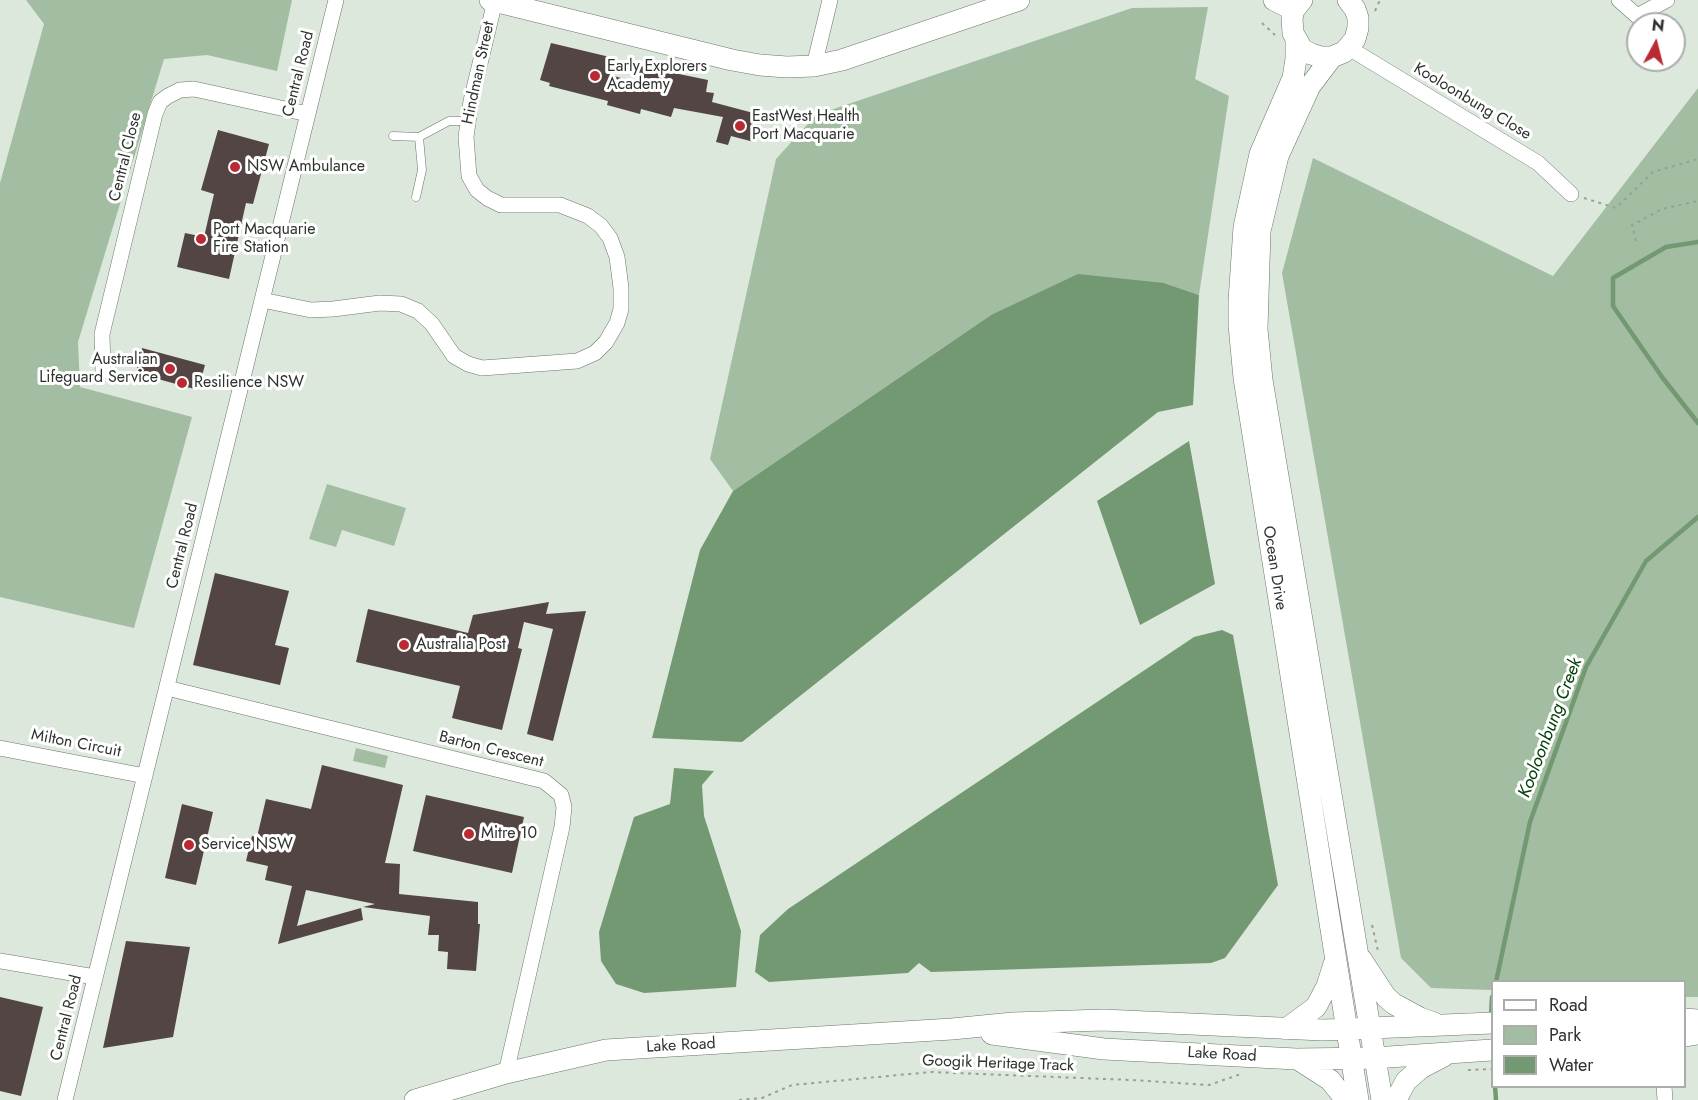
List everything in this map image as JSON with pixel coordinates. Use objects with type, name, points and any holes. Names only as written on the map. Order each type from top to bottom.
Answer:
[{"type":"main road","name":"Hindman Street","points":[[492,1],[732,60],[760,65],[814,66],[842,60],[1019,0]]},
{"type":"main road","points":[[1274,0],[1298,5]]},
{"type":"main road","name":"Ocean Drive","points":[[1298,5],[1291,26],[1296,41],[1293,78],[1260,154],[1244,227],[1239,325],[1244,378],[1358,1100]]},
{"type":"main road","name":"Ocean Drive","points":[[1357,6],[1358,28],[1355,39],[1340,52],[1310,86],[1278,156],[1260,231],[1256,303],[1262,380],[1368,954],[1370,1029],[1382,1100]]},
{"type":"main road","points":[[1296,41],[1302,49],[1321,57],[1340,52]]},
{"type":"main road","points":[[1368,954],[1386,997],[1420,1018],[1441,1026]]},
{"type":"main road","points":[[1286,1029],[1316,1007],[1327,986],[1335,960]]},
{"type":"main road","name":"Lake Road","points":[[415,1100],[506,1073],[606,1050],[952,1029],[1013,1023],[1103,1020],[1286,1029],[1370,1029],[1491,1023]]},
{"type":"main road","name":"Lake Road","points":[[952,1029],[1104,1049],[1296,1059],[1463,1058],[1491,1050]]},
{"type":"main road","points":[[1396,1100],[1406,1081],[1412,1075],[1463,1058]]},
{"type":"main road","points":[[1296,1059],[1330,1080],[1346,1100]]},
{"type":"street","name":"Central Road","points":[[65,1100],[336,0]]},
{"type":"street","points":[[814,66],[831,0]]},
{"type":"street","points":[[1619,0],[1637,16],[1667,0]]},
{"type":"street","name":"Hindman Street","points":[[262,300],[311,310],[380,303],[401,304],[418,312],[432,324],[454,356],[468,364],[482,368],[577,361],[595,352],[606,342],[617,323],[621,309],[617,258],[610,238],[602,226],[574,209],[560,205],[501,205],[477,190],[469,176],[466,137],[468,121],[492,1]]},
{"type":"street","name":"Kooloonbung Close","points":[[1340,52],[1538,163],[1571,194]]},
{"type":"street","name":"Central Close","points":[[103,371],[102,334],[155,114],[160,102],[180,90],[194,89],[308,114]]},
{"type":"street","name":"Barton Crescent","points":[[167,688],[544,781],[561,795],[564,807],[562,827],[506,1073]]},
{"type":"street","name":"Milton Circuit","points":[[0,748],[145,776]]},
{"type":"street","points":[[0,962],[95,977]]},
{"type":"lane","points":[[393,136],[419,137],[449,121],[468,121]]},
{"type":"lane","points":[[416,197],[422,170],[419,137]]},
{"type":"path","points":[[1571,194],[1616,208],[1653,172],[1698,159]]},
{"type":"path","points":[[1636,241],[1632,225],[1662,209],[1698,201]]},
{"type":"path","points":[[1368,954],[1371,924]]},
{"type":"path","points":[[1463,1058],[1491,1069]]},
{"type":"path","name":"Googik Heritage Track","points":[[740,1100],[762,1098],[792,1084],[931,1072],[1209,1085],[1248,1072]]},
{"type":"green space","points":[[26,0],[292,0],[277,71],[207,55],[164,59],[78,342],[80,387],[192,417],[134,628],[0,597],[0,183],[44,24]]},
{"type":"green space","points":[[1208,7],[1195,79],[1229,96],[1199,295],[1164,283],[991,315],[733,491],[710,459],[776,159],[816,115],[1132,8]]},
{"type":"green space","points":[[1698,88],[1698,997],[1686,997],[1686,980],[1491,980],[1491,990],[1431,988],[1401,958],[1282,273],[1313,158],[1553,276]]},
{"type":"green space","points":[[327,484],[406,508],[394,546],[342,530],[336,547],[309,539]]},
{"type":"green space","points":[[356,748],[388,756],[385,768],[353,761]]},
{"type":"water","points":[[1078,274],[1164,283],[1199,295],[1193,405],[1158,412],[742,742],[652,738],[700,550],[733,491],[991,315]]},
{"type":"water","points":[[1189,441],[1215,584],[1140,625],[1097,501]]},
{"type":"water","points":[[1222,630],[1233,635],[1278,885],[1225,958],[1211,963],[931,972],[919,963],[908,973],[769,982],[755,972],[760,935],[788,909],[1194,637]]},
{"type":"water","points":[[674,768],[714,771],[702,785],[704,816],[741,931],[736,987],[644,993],[616,984],[601,961],[599,932],[634,817],[670,804]]},
{"type":"building","points":[[551,43],[614,58],[610,75],[636,82],[640,66],[708,80],[706,92],[714,93],[712,102],[761,115],[754,142],[731,136],[728,145],[716,142],[723,117],[674,108],[671,117],[641,109],[640,114],[607,105],[608,101],[549,86],[550,83],[540,80]]},
{"type":"building","points":[[218,130],[269,144],[253,204],[246,203],[229,279],[177,267],[185,233],[204,237],[214,194],[201,190]]},
{"type":"building","name":"Australian Lifeguard Service","points":[[142,348],[205,365],[198,390],[136,373]]},
{"type":"building","points":[[215,573],[289,591],[275,645],[289,648],[280,685],[193,665]]},
{"type":"building","points":[[549,602],[546,614],[586,611],[553,741],[527,734],[553,629],[524,622],[518,648],[522,649],[502,730],[452,718],[460,686],[356,662],[368,609],[468,633],[473,615]]},
{"type":"building","points":[[322,765],[403,785],[385,863],[400,864],[399,894],[478,902],[478,924],[480,924],[476,971],[447,969],[448,952],[438,951],[439,935],[428,935],[430,916],[363,907],[375,904],[306,890],[297,926],[361,908],[363,920],[278,944],[292,886],[265,880],[268,866],[246,861],[252,836],[257,837],[266,799],[311,809]]},
{"type":"building","name":"Mitre 10","points":[[426,795],[524,817],[512,873],[413,851]]},
{"type":"building","name":"Service NSW","points":[[182,804],[213,812],[196,885],[165,878]]},
{"type":"building","points":[[126,941],[190,947],[173,1037],[103,1048]]},
{"type":"building","points":[[0,997],[43,1007],[21,1096],[0,1091]]},
{"type":"waterway","name":"Kooloonbung Creek","points":[[1698,242],[1666,247],[1613,278],[1613,306],[1662,377],[1698,423]]},
{"type":"waterway","name":"Kooloonbung Creek","points":[[1496,980],[1530,822],[1586,667],[1646,561],[1698,517]]},
{"type":"waterway","name":"Kooloonbung Creek","points":[[1495,1088],[1496,1100]]},
{"type":"place","name":"Early Explorers Academy","points":[[595,76]]},
{"type":"place","name":"EastWest Health Port Macquarie","points":[[740,126]]},
{"type":"place","name":"NSW Ambulance","points":[[235,167]]},
{"type":"place","name":"Port Macquarie Fire Station","points":[[201,239]]},
{"type":"place","name":"Australian Lifeguard Service","points":[[170,369]]},
{"type":"place","name":"Resilience NSW","points":[[182,383]]},
{"type":"place","name":"Australia Post","points":[[404,645]]},
{"type":"place","name":"Mitre 10","points":[[469,834]]},
{"type":"place","name":"Service NSW","points":[[189,845]]}]
